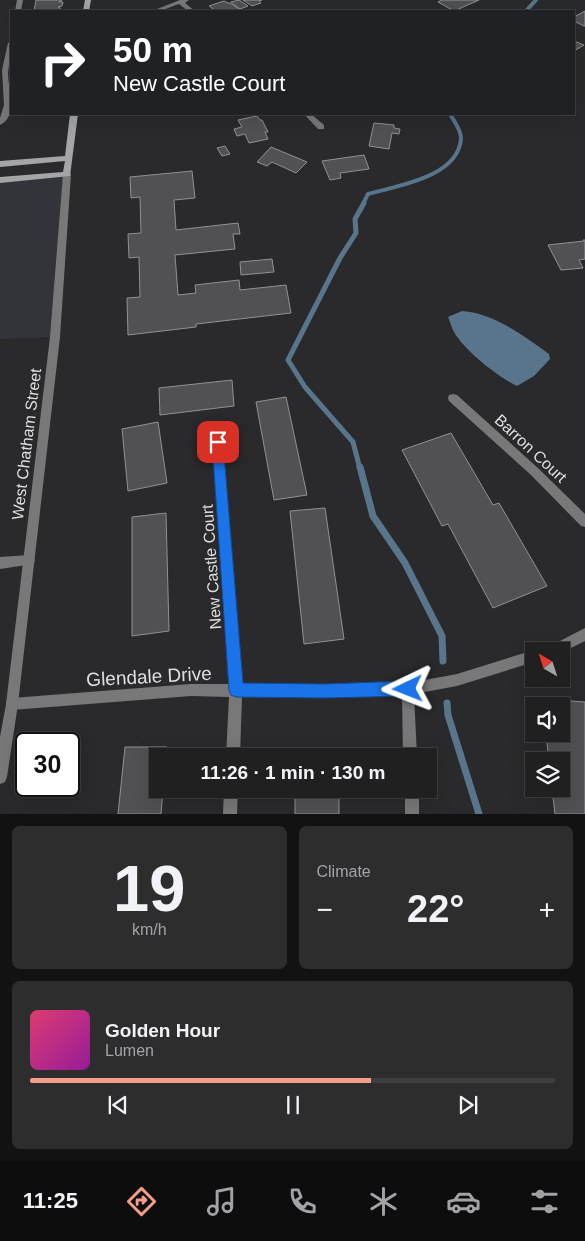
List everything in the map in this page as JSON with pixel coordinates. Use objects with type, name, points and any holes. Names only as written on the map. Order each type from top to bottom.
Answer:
[{"type":"main road","name":"West Chatham Street","points":[[67,174],[74,115]]},
{"type":"main road","points":[[0,164],[69,158]]},
{"type":"main road","points":[[0,180],[67,174]]},
{"type":"street","points":[[158,10],[183,1]]},
{"type":"street","points":[[0,123],[6,114],[8,105],[5,74],[10,48]]},
{"type":"street","points":[[308,115],[321,127]]},
{"type":"street","name":"West Chatham Street","points":[[0,777],[12,704],[55,337],[67,174]]},
{"type":"street","name":"Barron Court","points":[[453,398],[535,472],[585,522]]},
{"type":"street","name":"New Castle Court","points":[[218,442],[236,690],[233,748]]},
{"type":"street","points":[[0,563],[29,560]]},
{"type":"street","points":[[570,642],[585,634]]},
{"type":"street","name":"Glendale Drive","points":[[12,704],[192,690],[325,691],[408,689],[457,680],[525,659]]},
{"type":"street","points":[[408,689],[410,748]]},
{"type":"street","points":[[230,814],[231,798]]},
{"type":"street","points":[[412,798],[412,814]]},
{"type":"shaded area","points":[[67,174],[55,337],[0,339],[0,180]]},
{"type":"water","points":[[462,311],[486,316],[508,326],[549,354],[550,359],[534,376],[517,386],[482,362],[459,339],[448,317]]},
{"type":"building","points":[[36,0],[62,0],[59,2],[63,2],[62,6],[58,7],[60,10],[34,10]]},
{"type":"building","points":[[239,0],[248,6],[240,9],[231,2]]},
{"type":"building","points":[[243,0],[262,0],[259,1],[261,3],[252,6]]},
{"type":"building","points":[[442,0],[479,0],[456,10],[452,10],[438,2]]},
{"type":"building","points":[[224,1],[240,10],[215,10],[209,6]]},
{"type":"building","points":[[585,11],[585,26],[575,22],[575,16]]},
{"type":"building","points":[[575,41],[584,45],[575,50]]},
{"type":"building","points":[[257,116],[262,120],[268,132],[265,132],[268,139],[249,143],[245,134],[237,136],[234,129],[242,127],[238,120]]},
{"type":"building","points":[[374,123],[394,125],[394,128],[400,129],[399,134],[392,133],[389,149],[369,146]]},
{"type":"building","points":[[225,146],[230,154],[222,156],[217,148]]},
{"type":"building","points":[[271,147],[307,162],[296,173],[272,162],[267,166],[257,162]]},
{"type":"building","points":[[364,155],[369,169],[340,173],[341,178],[330,180],[322,161]]},
{"type":"building","points":[[192,171],[195,198],[174,200],[176,230],[238,223],[240,234],[233,234],[235,249],[175,255],[178,295],[196,293],[195,285],[239,280],[240,290],[286,285],[291,313],[196,324],[196,327],[128,335],[127,298],[140,297],[139,257],[129,258],[128,234],[141,233],[140,197],[131,198],[130,177]]},
{"type":"building","points":[[585,240],[585,259],[579,260],[583,268],[561,270],[548,245]]},
{"type":"building","points":[[272,259],[274,272],[241,275],[240,262]]},
{"type":"building","points":[[232,380],[234,406],[160,415],[159,388]]},
{"type":"building","points":[[286,397],[307,495],[274,500],[256,402]]},
{"type":"building","points":[[158,422],[167,483],[128,491],[122,429]]},
{"type":"building","points":[[451,433],[493,505],[499,503],[547,586],[493,608],[448,524],[442,526],[402,450]]},
{"type":"building","points":[[325,508],[344,639],[304,644],[290,511]]},
{"type":"building","points":[[166,513],[169,631],[132,636],[132,517]]},
{"type":"building","points":[[570,701],[585,702],[585,814],[555,814],[553,797],[570,797],[570,752],[548,752],[547,742],[570,742]]},
{"type":"building","points":[[125,747],[167,747],[149,748],[149,798],[162,798],[161,814],[118,814]]},
{"type":"building","points":[[295,798],[339,798],[339,814],[295,814]]},
{"type":"waterway","points":[[527,10],[536,0]]},
{"type":"waterway","points":[[363,204],[368,194],[425,178],[450,162],[458,151],[461,138],[459,129],[451,115]]},
{"type":"waterway","points":[[360,469],[353,442],[305,387],[288,360],[340,258],[356,233],[355,219],[364,203]]},
{"type":"waterway","points":[[360,467],[373,516],[405,563],[442,636],[443,661]]},
{"type":"waterway","points":[[447,703],[448,715],[479,814]]},
{"type":"route","points":[[218,442],[236,690],[325,691],[408,689]]}]
